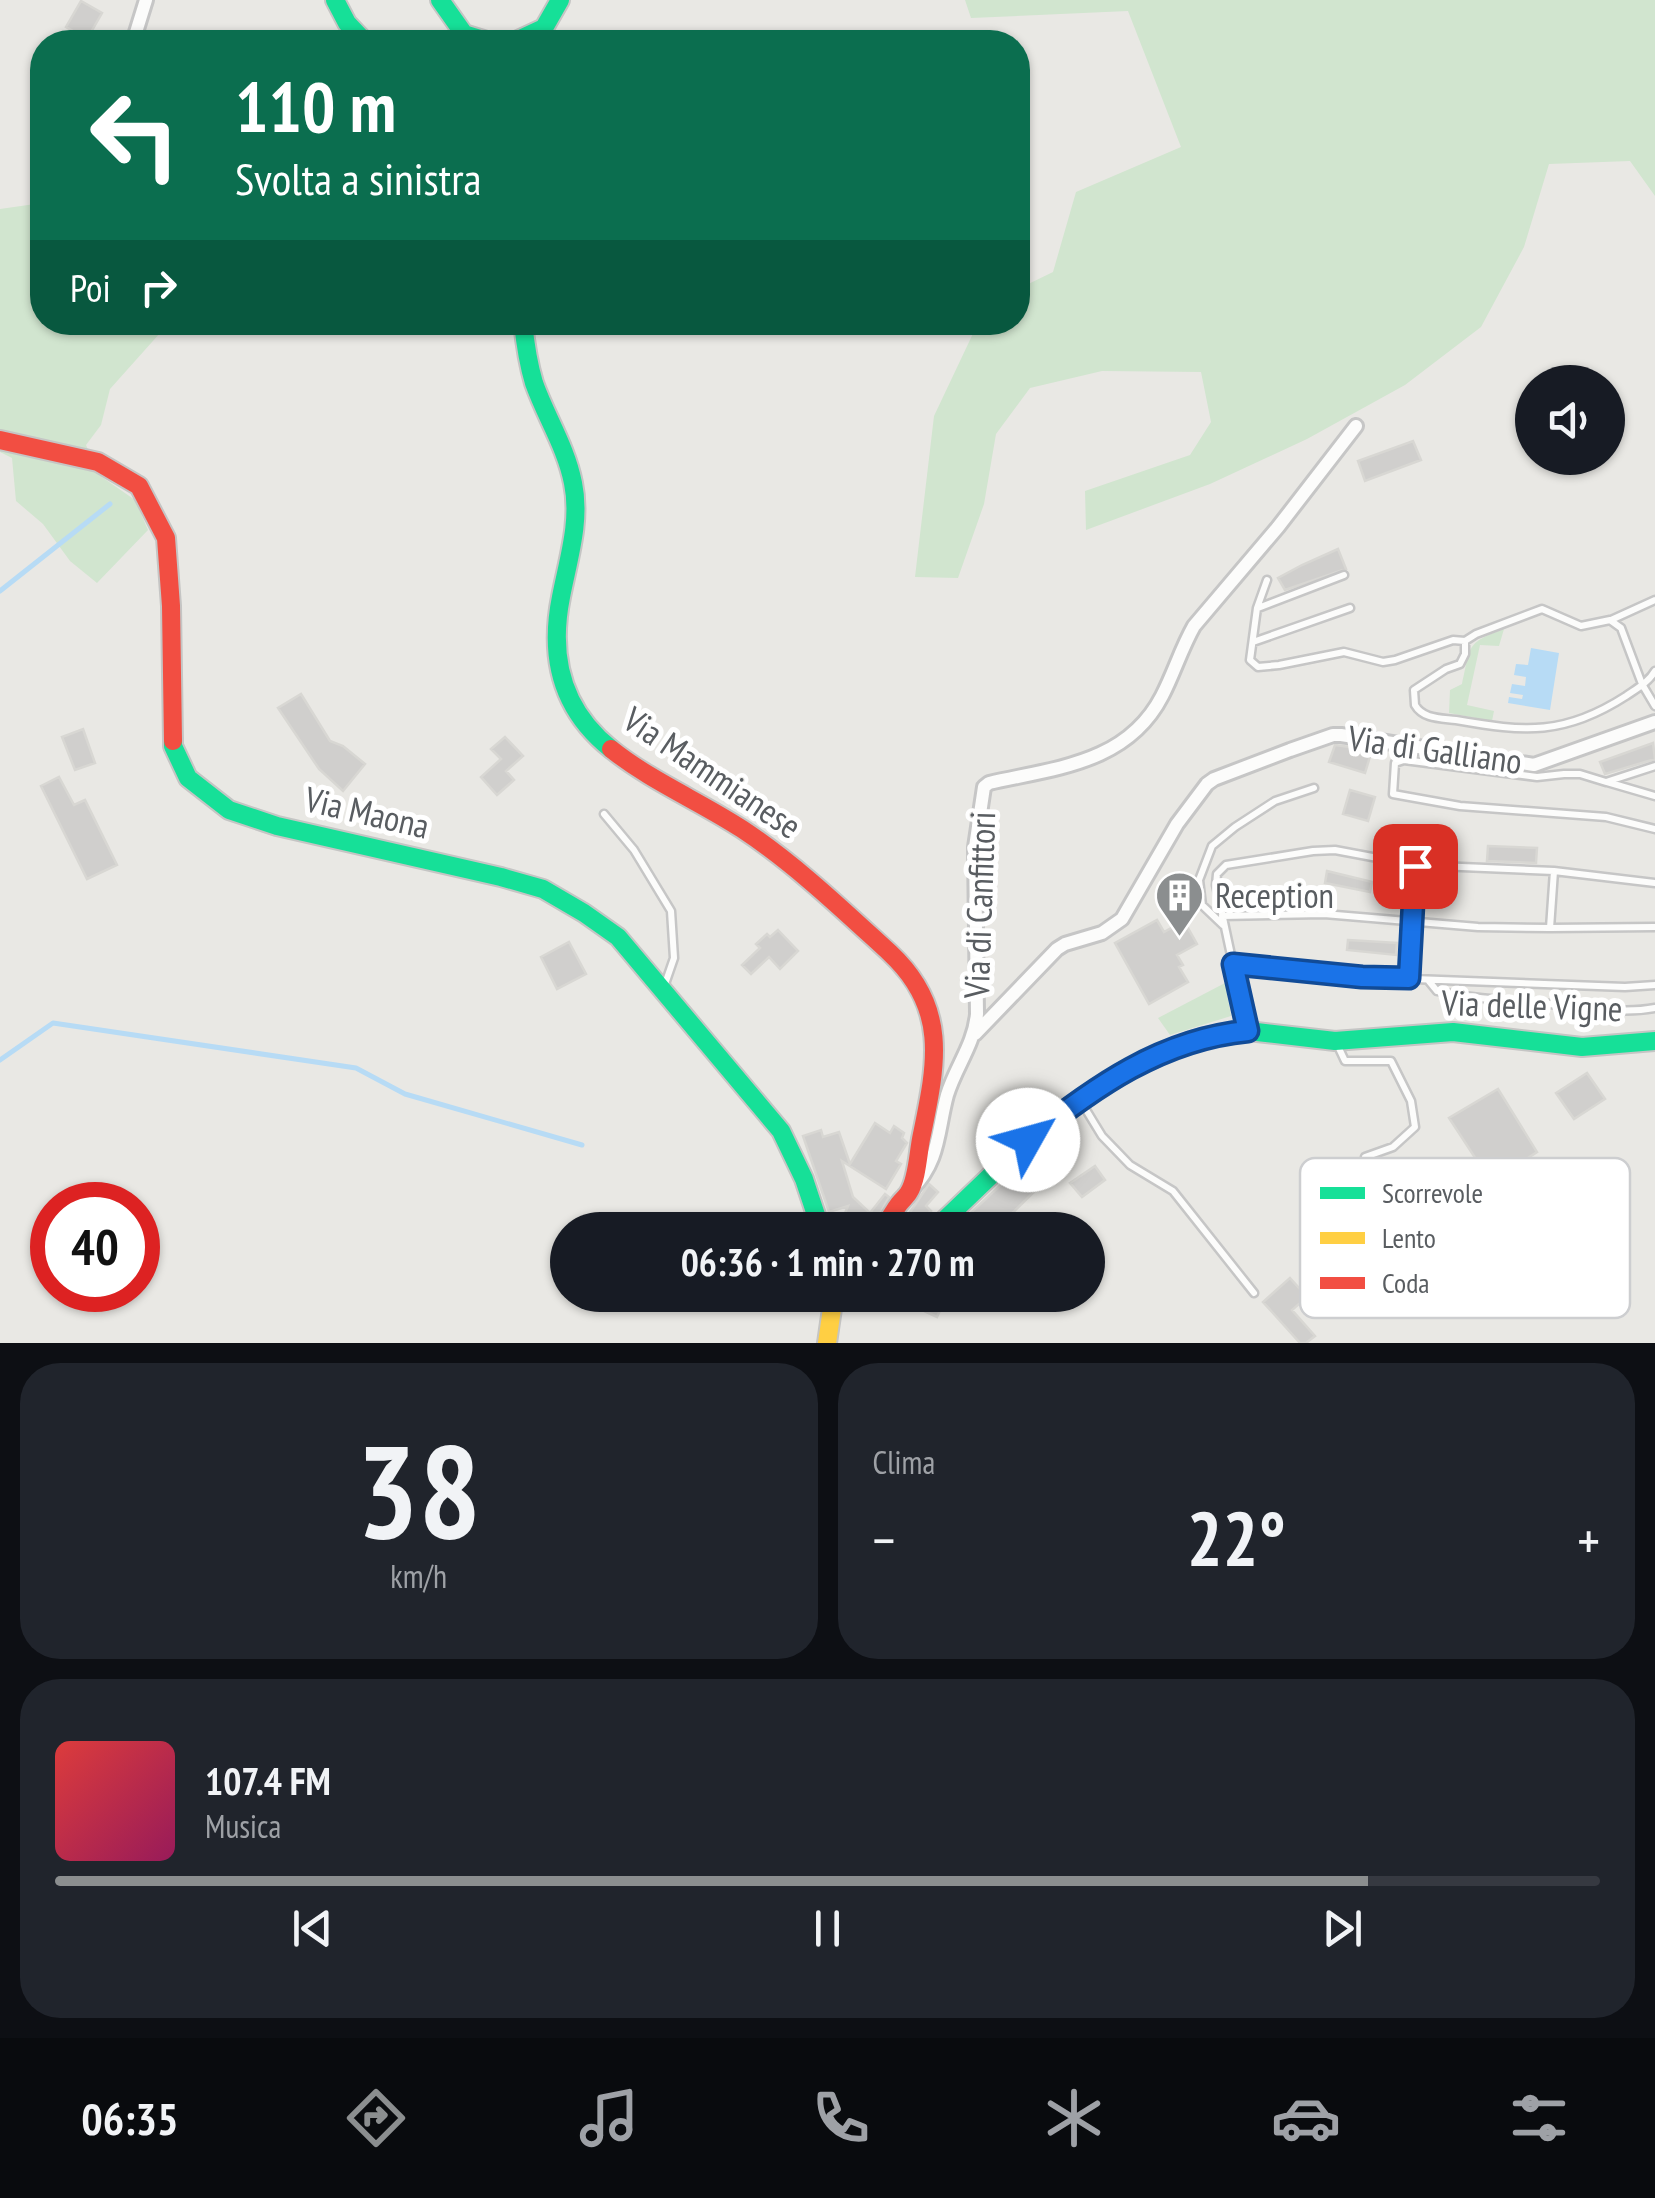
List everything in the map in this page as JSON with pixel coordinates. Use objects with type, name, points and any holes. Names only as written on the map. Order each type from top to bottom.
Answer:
[{"type":"main road","points":[[335,0],[353,30]]},
{"type":"main road","points":[[440,0],[461,30]]},
{"type":"main road","points":[[540,30],[560,0]]},
{"type":"main road","name":"Via Mammianese","points":[[525,335],[533,380],[572,476],[575,494],[576,519],[554,633],[556,658],[573,706],[608,747],[778,854],[908,970],[930,1010],[932,1076],[912,1190],[893,1212]]},
{"type":"main road","name":"Via Maona","points":[[0,440],[98,462],[139,486],[166,538],[172,606],[173,746],[188,778],[229,810],[277,826],[482,872],[542,890],[584,912],[618,937],[781,1131],[795,1156],[816,1212]]},
{"type":"main road","name":"Via delle Vigne","points":[[953,1212],[1028,1140],[1080,1099],[1136,1066],[1190,1041],[1248,1031],[1335,1041],[1452,1032],[1582,1047],[1655,1041]]},
{"type":"main road","points":[[827,1343],[832,1312]]},
{"type":"street","points":[[137,30],[146,0]]},
{"type":"street","name":"Via di Canfittori","points":[[912,1190],[924,1177],[936,1150],[948,1094],[975,1034],[976,846],[984,788],[989,783],[1032,776],[1101,755],[1131,735],[1161,698],[1194,626],[1356,426]]},
{"type":"street","name":"Via di Galliano","points":[[975,1034],[1057,949],[1102,933],[1122,919],[1177,824],[1197,795],[1214,780],[1333,736],[1368,738],[1534,765],[1655,722]]},
{"type":"lane","points":[[1257,608],[1344,575]]},
{"type":"lane","points":[[1268,580],[1257,608],[1250,660],[1258,667],[1344,652],[1382,662],[1394,660],[1453,640],[1465,640],[1542,609],[1582,626],[1610,620],[1655,600]]},
{"type":"lane","points":[[1253,642],[1350,608]]},
{"type":"lane","points":[[1610,620],[1621,628],[1642,684],[1655,706]]},
{"type":"lane","points":[[1465,640],[1460,664],[1414,690],[1414,705],[1420,713],[1494,727],[1547,729],[1601,712],[1651,678],[1655,671]]},
{"type":"lane","points":[[1655,796],[1580,774],[1537,778],[1404,760],[1395,764],[1393,794],[1460,806],[1606,816],[1655,828]]},
{"type":"lane","points":[[1606,782],[1655,766]]},
{"type":"lane","points":[[1224,926],[1202,905],[1199,880],[1212,846],[1235,826],[1275,802],[1314,788]]},
{"type":"lane","points":[[604,814],[634,850],[670,911],[674,958],[663,988]]},
{"type":"lane","points":[[1248,1031],[1216,880],[1226,865],[1324,850],[1415,866],[1554,871],[1655,883]]},
{"type":"lane","points":[[1409,978],[1415,866]]},
{"type":"lane","points":[[1550,928],[1554,871]]},
{"type":"lane","points":[[1222,916],[1324,914],[1478,927],[1655,927]]},
{"type":"lane","points":[[1233,964],[1362,977],[1655,985]]},
{"type":"lane","points":[[1428,979],[1437,992],[1463,997],[1594,1010],[1655,1008]]},
{"type":"lane","points":[[1335,1041],[1345,1062],[1392,1060],[1411,1102],[1415,1127],[1393,1147],[1365,1158]]},
{"type":"lane","points":[[1080,1099],[1102,1136],[1130,1165],[1173,1191],[1254,1294]]},
{"type":"green space","points":[[965,0],[1655,0],[1655,196],[1630,161],[1549,164],[1524,247],[1481,327],[1405,385],[1307,439],[1210,484],[1086,530],[1085,491],[1190,455],[1211,422],[1201,372],[1102,371],[1030,388],[996,434],[984,504],[958,578],[915,577],[934,416],[972,335],[1030,335],[1030,283],[1053,272],[1076,192],[1181,147],[1128,11],[971,18]]},
{"type":"green space","points":[[30,205],[30,335],[158,335],[110,389],[101,425],[86,445],[99,475],[135,500],[148,530],[97,583],[70,561],[43,524],[16,501],[12,458],[0,452],[0,209]]},
{"type":"green space","points":[[1504,629],[1499,646],[1480,645],[1467,705],[1494,711],[1492,721],[1449,713],[1450,690],[1462,684],[1472,648],[1482,638]]},
{"type":"green space","points":[[1225,983],[1231,1016],[1170,1035],[1158,1018]]},
{"type":"water","points":[[1531,648],[1559,653],[1550,710],[1508,703],[1509,697],[1522,699],[1523,695],[1510,693],[1512,684],[1525,686],[1526,677],[1514,675],[1516,664],[1528,665]]},
{"type":"building","points":[[81,1],[102,13],[92,30],[66,27]]},
{"type":"building","points":[[1413,441],[1421,460],[1365,481],[1358,461]]},
{"type":"building","points":[[1338,549],[1346,569],[1285,590],[1278,578]]},
{"type":"building","points":[[301,694],[330,741],[365,764],[343,791],[319,769],[278,708]]},
{"type":"building","points":[[83,729],[95,763],[75,770],[62,737]]},
{"type":"building","points":[[505,737],[523,756],[506,771],[514,780],[497,795],[481,777],[501,759],[491,749]]},
{"type":"building","points":[[1653,743],[1655,759],[1605,774],[1600,762]]},
{"type":"building","points":[[1335,745],[1372,750],[1365,773],[1329,762]]},
{"type":"building","points":[[59,777],[74,805],[85,800],[117,865],[87,879],[41,786]]},
{"type":"building","points":[[1350,790],[1375,797],[1368,821],[1343,814]]},
{"type":"building","points":[[1488,846],[1537,848],[1536,863],[1487,861]]},
{"type":"building","points":[[1327,871],[1372,882],[1370,892],[1325,883]]},
{"type":"building","points":[[1157,920],[1164,932],[1184,921],[1197,944],[1177,955],[1188,982],[1149,1004],[1115,943]]},
{"type":"building","points":[[778,930],[798,951],[780,969],[769,957],[751,974],[742,965],[760,948],[756,944]]},
{"type":"building","points":[[1348,940],[1397,943],[1396,955],[1347,950]]},
{"type":"building","points":[[569,942],[586,974],[557,989],[541,957]]},
{"type":"building","points":[[1587,1073],[1605,1099],[1574,1119],[1556,1093]]},
{"type":"building","points":[[1498,1089],[1537,1152],[1528,1158],[1475,1158],[1449,1118]]},
{"type":"building","points":[[875,1123],[890,1133],[894,1126],[904,1133],[902,1138],[907,1143],[896,1161],[901,1164],[886,1189],[842,1161],[853,1197],[869,1212],[846,1212],[848,1206],[829,1212],[803,1136],[821,1130],[823,1137],[839,1132],[850,1164]]},
{"type":"building","points":[[1022,1165],[1041,1185],[1013,1212],[972,1212]]},
{"type":"building","points":[[1095,1166],[1105,1180],[1082,1197],[1070,1183]]},
{"type":"building","points":[[929,1184],[938,1192],[926,1206],[930,1212],[910,1212]]},
{"type":"building","points":[[885,1194],[889,1197],[881,1212],[871,1212]]},
{"type":"building","points":[[1290,1278],[1300,1289],[1300,1303],[1292,1310],[1315,1336],[1300,1343],[1263,1302]]},
{"type":"waterway","points":[[0,591],[110,504]]},
{"type":"waterway","points":[[0,1060],[53,1023],[356,1068],[405,1094],[582,1145]]},
{"type":"traffic: fast","points":[[335,0],[354,30]]},
{"type":"traffic: fast","points":[[440,0],[461,30]]},
{"type":"traffic: fast","points":[[540,30],[560,0]]},
{"type":"traffic: fast","points":[[525,335],[534,383],[566,457],[575,497],[573,540],[558,619],[563,681],[581,717],[611,749]]},
{"type":"traffic: fast","points":[[173,741],[188,778],[229,810],[277,826],[543,889],[618,937],[781,1131],[815,1212]]},
{"type":"traffic: fast","points":[[953,1212],[1028,1140],[1080,1099],[1137,1066],[1205,1037],[1248,1031],[1335,1041],[1453,1032],[1582,1047],[1655,1041]]},
{"type":"traffic: slow","points":[[827,1343],[832,1312]]},
{"type":"traffic: jam","points":[[0,440],[98,462],[139,486],[166,538],[173,741]]},
{"type":"traffic: jam","points":[[611,749],[781,857],[890,953],[922,995],[934,1040],[931,1087],[914,1180],[894,1212]]},
{"type":"place","name":"Reception","points":[[1180,938]]},
{"type":"route","points":[[1028,1140],[1080,1099],[1136,1066],[1190,1041],[1248,1031],[1233,964],[1409,978],[1415,866]]}]
